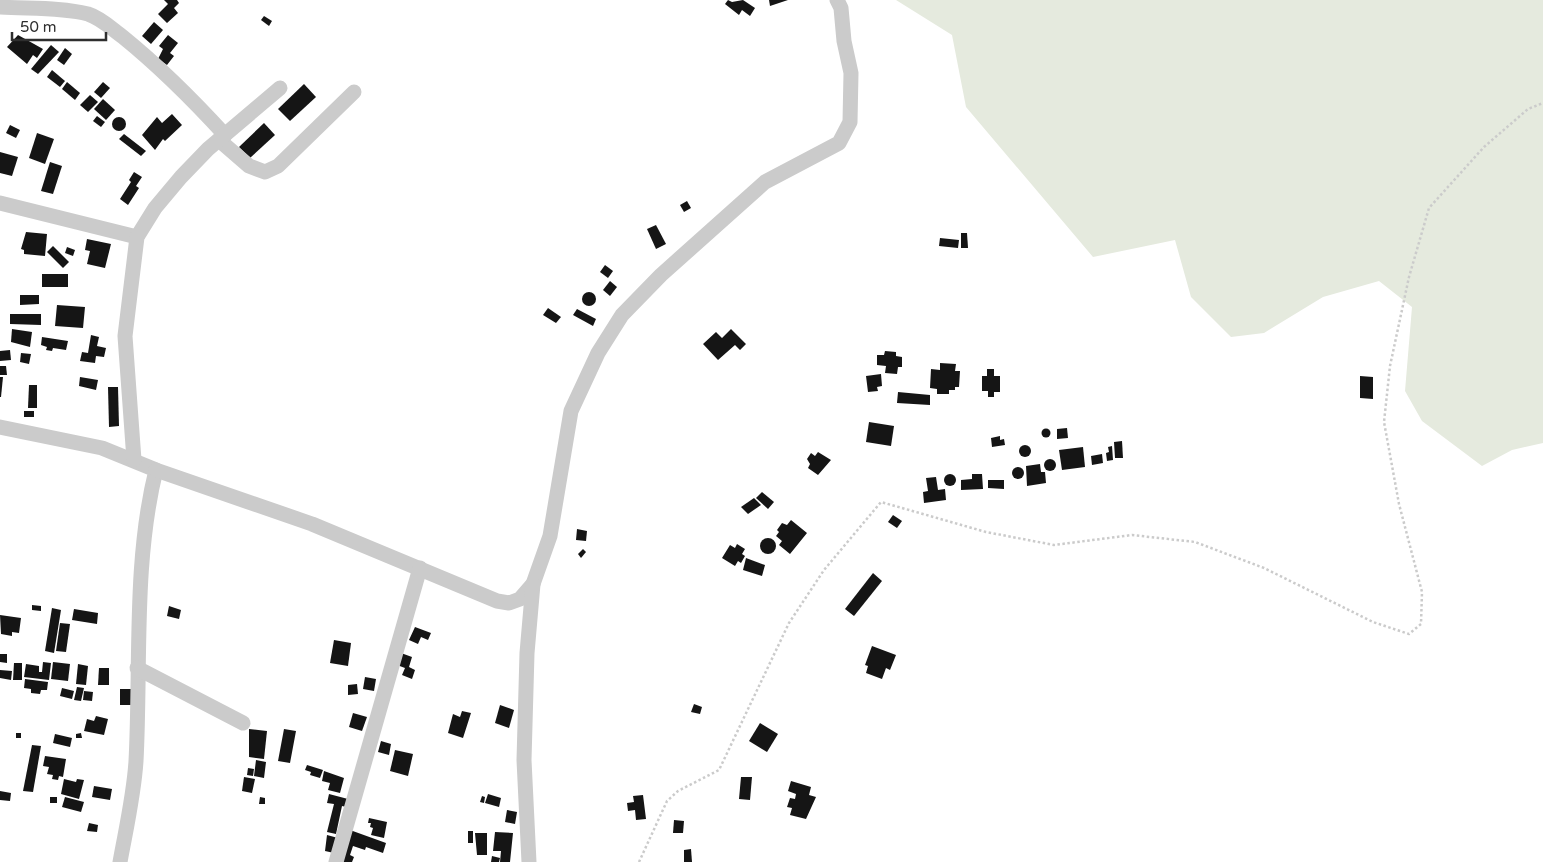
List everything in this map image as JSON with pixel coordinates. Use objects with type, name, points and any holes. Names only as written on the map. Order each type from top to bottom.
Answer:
[{"type":"street","points":[[530,862],[524,760],[527,653],[533,584],[550,536],[570,411],[598,353],[622,315],[661,275],[765,182],[839,143],[850,122],[851,73],[844,41],[841,8],[837,0]]},
{"type":"street","points":[[0,7],[89,14],[102,21],[150,60],[195,102],[222,138],[249,166],[265,172],[278,166],[354,92]]},
{"type":"street","points":[[134,460],[125,336],[137,237],[155,208],[180,177],[280,88]]},
{"type":"street","points":[[0,203],[137,237]]},
{"type":"street","points":[[0,427],[102,448],[156,470],[312,524],[497,601],[509,603],[520,599],[533,584]]},
{"type":"street","points":[[120,862],[136,762],[137,668],[147,507],[156,470]]},
{"type":"street","points":[[336,862],[420,568]]},
{"type":"street","points":[[137,668],[243,723]]},
{"type":"path","points":[[639,862],[667,801],[678,791],[719,770],[789,623],[824,570],[881,502],[986,532],[1054,545],[1132,535],[1195,542],[1264,568],[1373,622],[1409,634],[1422,624],[1422,592],[1399,504],[1384,422],[1390,366],[1409,277],[1429,208],[1484,147],[1528,109],[1543,103]]},
{"type":"shaded area","points":[[896,0],[1543,0],[1543,443],[1512,450],[1482,466],[1422,421],[1405,391],[1412,307],[1379,281],[1323,297],[1264,333],[1231,337],[1191,297],[1175,240],[1093,257],[966,107],[952,35]]},
{"type":"building","points":[[164,0],[177,0],[179,3],[174,8],[178,13],[167,23],[158,14],[168,4]]},
{"type":"building","points":[[728,0],[732,2],[743,0],[755,8],[750,16],[742,10],[739,15],[725,4]]},
{"type":"building","points":[[769,0],[788,0],[770,6]]},
{"type":"building","points":[[264,16],[272,21],[269,26],[261,20]]},
{"type":"building","points":[[154,22],[163,30],[151,44],[142,36]]},
{"type":"building","points":[[18,35],[43,49],[37,58],[33,55],[27,64],[7,47]]},
{"type":"building","points":[[168,35],[178,43],[170,53],[174,56],[167,65],[158,59],[163,49],[159,46]]},
{"type":"building","points":[[51,45],[59,52],[38,74],[31,69]]},
{"type":"building","points":[[65,48],[72,54],[64,65],[57,60]]},
{"type":"building","points":[[52,70],[65,81],[60,87],[47,77]]},
{"type":"building","points":[[67,82],[80,93],[75,100],[62,89]]},
{"type":"building","points":[[103,82],[110,88],[101,98],[94,92]]},
{"type":"building","points":[[304,84],[316,97],[290,121],[278,109]]},
{"type":"building","points":[[90,95],[98,102],[88,112],[80,105]]},
{"type":"building","points":[[103,99],[115,110],[106,120],[94,109]]},
{"type":"building","points":[[172,114],[182,125],[165,141],[163,139],[155,150],[142,135],[157,117],[162,123]]},
{"type":"building","points":[[97,116],[105,122],[101,127],[93,121]]},
{"type":"building","points":[[119,117],[124,119],[126,124],[124,129],[119,131],[114,129],[112,124],[114,119]]},
{"type":"building","points":[[264,123],[275,135],[250,158],[239,147]]},
{"type":"building","points":[[10,125],[20,130],[16,138],[6,133]]},
{"type":"building","points":[[37,133],[54,139],[45,164],[29,158]]},
{"type":"building","points":[[124,134],[146,151],[141,156],[119,139]]},
{"type":"building","points":[[0,152],[18,157],[12,176],[0,173]]},
{"type":"building","points":[[50,162],[62,166],[53,194],[41,191]]},
{"type":"building","points":[[134,172],[142,177],[136,186],[139,188],[128,205],[120,199],[131,182],[129,180]]},
{"type":"building","points":[[687,201],[691,208],[684,212],[680,205]]},
{"type":"building","points":[[656,225],[666,244],[656,249],[647,229]]},
{"type":"building","points":[[26,232],[47,234],[45,256],[24,254],[24,250],[21,249]]},
{"type":"building","points":[[961,233],[967,233],[968,248],[961,248]]},
{"type":"building","points":[[940,238],[959,240],[958,248],[939,246]]},
{"type":"building","points":[[87,239],[111,244],[105,268],[87,264],[90,251],[85,250]]},
{"type":"building","points":[[53,246],[69,262],[63,268],[47,252]]},
{"type":"building","points":[[67,247],[75,250],[73,256],[65,253]]},
{"type":"building","points":[[605,265],[613,271],[608,278],[600,272]]},
{"type":"building","points":[[42,274],[68,274],[68,287],[42,287]]},
{"type":"building","points":[[610,281],[617,287],[610,296],[603,290]]},
{"type":"building","points":[[589,292],[594,294],[596,299],[594,304],[589,306],[584,304],[582,299],[584,294]]},
{"type":"building","points":[[20,295],[39,295],[39,304],[20,305]]},
{"type":"building","points":[[57,305],[85,307],[83,328],[55,326]]},
{"type":"building","points":[[548,308],[561,317],[556,323],[543,315]]},
{"type":"building","points":[[577,309],[596,319],[593,326],[573,315]]},
{"type":"building","points":[[10,314],[41,314],[41,325],[10,324]]},
{"type":"building","points":[[12,329],[32,332],[30,347],[11,342]]},
{"type":"building","points":[[731,329],[746,344],[740,350],[735,345],[718,360],[703,344],[716,332],[722,338]]},
{"type":"building","points":[[91,335],[99,337],[97,346],[106,348],[104,357],[96,356],[95,363],[80,361],[82,352],[88,353]]},
{"type":"building","points":[[42,337],[68,341],[66,350],[53,348],[52,351],[46,350],[47,347],[41,345]]},
{"type":"building","points":[[10,350],[11,360],[0,361],[0,351]]},
{"type":"building","points":[[885,351],[896,352],[896,356],[902,357],[902,367],[898,367],[897,374],[885,373],[886,366],[877,365],[877,355],[884,355]]},
{"type":"building","points":[[21,353],[31,354],[29,364],[20,362]]},
{"type":"building","points":[[940,363],[956,364],[955,371],[960,371],[959,387],[955,387],[955,390],[949,390],[949,394],[937,394],[937,389],[930,388],[931,369],[940,370]]},
{"type":"building","points":[[0,366],[6,366],[7,375],[0,375]]},
{"type":"building","points":[[987,369],[994,369],[994,376],[1000,376],[1000,392],[994,392],[994,397],[988,397],[988,391],[982,391],[982,376],[987,376]]},
{"type":"building","points":[[881,374],[882,386],[877,387],[878,391],[868,392],[866,376]]},
{"type":"building","points":[[1360,376],[1373,377],[1373,399],[1360,398]]},
{"type":"building","points":[[0,377],[3,377],[1,397],[0,397]]},
{"type":"building","points":[[80,377],[98,380],[96,390],[79,386]]},
{"type":"building","points":[[29,385],[37,385],[37,408],[28,408]]},
{"type":"building","points":[[108,387],[118,387],[119,426],[109,427]]},
{"type":"building","points":[[898,392],[930,395],[930,405],[897,403]]},
{"type":"building","points":[[24,411],[34,411],[34,417],[24,417]]},
{"type":"building","points":[[869,422],[894,426],[891,446],[866,442]]},
{"type":"building","points":[[1067,428],[1068,438],[1057,439],[1057,429]]},
{"type":"building","points":[[1046,429],[1050,433],[1046,437],[1042,433]]},
{"type":"building","points":[[1000,436],[1000,440],[1004,439],[1005,445],[992,447],[991,438]]},
{"type":"building","points":[[1122,441],[1123,458],[1115,458],[1114,442]]},
{"type":"building","points":[[1027,445],[1030,446],[1030,456],[1023,457],[1020,456],[1019,449],[1020,446]]},
{"type":"building","points":[[1112,446],[1113,460],[1107,461],[1106,453],[1109,452],[1108,447]]},
{"type":"building","points":[[1083,447],[1085,467],[1062,470],[1059,450]]},
{"type":"building","points":[[818,452],[831,460],[818,475],[808,468],[810,464],[807,459],[811,453],[815,456]]},
{"type":"building","points":[[1102,454],[1103,463],[1092,465],[1091,456]]},
{"type":"building","points":[[1052,459],[1055,460],[1055,470],[1048,471],[1045,470],[1044,463],[1045,460]]},
{"type":"building","points":[[1040,464],[1041,472],[1045,472],[1046,483],[1027,486],[1026,466]]},
{"type":"building","points":[[1020,467],[1023,468],[1023,478],[1016,479],[1013,478],[1012,471],[1013,468]]},
{"type":"building","points":[[952,474],[955,475],[955,485],[948,486],[945,485],[944,478],[945,475]]},
{"type":"building","points":[[972,474],[982,474],[983,489],[961,490],[961,480],[972,479]]},
{"type":"building","points":[[936,477],[938,490],[945,489],[946,500],[924,503],[923,492],[928,491],[926,478]]},
{"type":"building","points":[[988,480],[1004,480],[1004,489],[988,488]]},
{"type":"building","points":[[762,492],[774,502],[768,509],[756,498]]},
{"type":"building","points":[[754,498],[761,505],[748,514],[741,507]]},
{"type":"building","points":[[893,515],[902,521],[897,528],[888,522]]},
{"type":"building","points":[[791,520],[807,533],[790,554],[779,545],[782,541],[776,536],[779,532],[777,530],[782,523],[787,525]]},
{"type":"building","points":[[577,529],[587,531],[586,541],[576,540]]},
{"type":"building","points":[[765,538],[771,538],[776,543],[774,552],[765,554],[760,549],[760,543]]},
{"type":"building","points":[[737,544],[745,549],[742,554],[745,556],[741,563],[738,561],[735,566],[722,558],[730,545],[735,548]]},
{"type":"building","points":[[583,549],[586,552],[581,558],[578,554]]},
{"type":"building","points":[[746,558],[765,565],[762,576],[743,570]]},
{"type":"building","points":[[873,573],[882,581],[854,616],[845,609]]},
{"type":"building","points":[[32,605],[41,606],[41,611],[32,610]]},
{"type":"building","points":[[169,606],[181,610],[179,619],[167,616]]},
{"type":"building","points":[[52,608],[61,610],[54,653],[45,651]]},
{"type":"building","points":[[74,609],[98,613],[97,624],[72,620]]},
{"type":"building","points":[[0,615],[21,618],[19,633],[12,632],[12,636],[1,634]]},
{"type":"building","points":[[60,623],[70,624],[66,652],[56,651]]},
{"type":"building","points":[[415,627],[431,633],[428,640],[421,637],[418,644],[409,640]]},
{"type":"building","points":[[334,640],[351,643],[348,666],[330,663]]},
{"type":"building","points":[[872,646],[896,655],[890,670],[886,668],[882,679],[866,673],[868,666],[865,665]]},
{"type":"building","points":[[401,653],[412,657],[409,667],[415,670],[412,679],[402,675],[405,668],[397,665]]},
{"type":"building","points":[[0,654],[7,654],[7,663],[0,662]]},
{"type":"building","points":[[43,662],[51,663],[49,680],[24,677],[26,664],[39,666],[39,672],[42,672]]},
{"type":"building","points":[[53,662],[70,664],[68,681],[51,679]]},
{"type":"building","points":[[14,663],[22,663],[22,680],[13,680]]},
{"type":"building","points":[[78,664],[88,666],[86,685],[76,684]]},
{"type":"building","points":[[99,668],[109,668],[109,685],[98,685]]},
{"type":"building","points":[[0,670],[12,671],[11,680],[0,678]]},
{"type":"building","points":[[365,677],[376,679],[374,691],[363,689]]},
{"type":"building","points":[[25,679],[48,682],[47,690],[41,690],[40,694],[31,693],[31,689],[24,688]]},
{"type":"building","points":[[357,684],[358,694],[348,695],[348,685]]},
{"type":"building","points":[[77,687],[84,688],[81,701],[74,700]]},
{"type":"building","points":[[62,688],[74,691],[72,699],[60,696]]},
{"type":"building","points":[[120,689],[131,689],[131,705],[120,705]]},
{"type":"building","points":[[84,691],[93,692],[92,701],[83,700]]},
{"type":"building","points":[[694,704],[702,707],[700,714],[691,712]]},
{"type":"building","points":[[500,705],[514,710],[509,728],[495,723]]},
{"type":"building","points":[[462,711],[471,713],[463,738],[448,733],[453,714],[460,717]]},
{"type":"building","points":[[353,713],[367,717],[362,731],[349,727]]},
{"type":"building","points":[[96,716],[108,719],[104,735],[84,731],[87,719],[94,721]]},
{"type":"building","points":[[760,723],[778,734],[767,752],[749,741]]},
{"type":"building","points":[[249,729],[267,731],[264,759],[249,757]]},
{"type":"building","points":[[284,729],[296,731],[290,763],[278,761]]},
{"type":"building","points":[[16,733],[21,733],[21,738],[16,738]]},
{"type":"building","points":[[81,733],[82,738],[76,738],[76,734]]},
{"type":"building","points":[[55,734],[72,738],[70,747],[53,743]]},
{"type":"building","points":[[381,741],[391,744],[389,755],[378,752]]},
{"type":"building","points":[[32,745],[41,746],[33,792],[23,791]]},
{"type":"building","points":[[395,750],[413,754],[408,776],[390,771]]},
{"type":"building","points":[[45,756],[66,759],[63,777],[59,776],[58,780],[52,779],[53,775],[47,774],[49,767],[43,766]]},
{"type":"building","points":[[256,760],[266,762],[264,778],[254,776]]},
{"type":"building","points":[[307,765],[323,770],[320,778],[310,775],[311,772],[305,770]]},
{"type":"building","points":[[248,768],[254,769],[253,776],[247,775]]},
{"type":"building","points":[[324,771],[344,778],[340,793],[328,790],[330,783],[322,781]]},
{"type":"building","points":[[244,777],[255,779],[252,793],[242,791]]},
{"type":"building","points":[[741,777],[752,777],[750,800],[739,799]]},
{"type":"building","points":[[64,779],[76,782],[77,779],[84,780],[79,799],[61,794]]},
{"type":"building","points":[[791,781],[811,787],[809,795],[816,797],[806,819],[790,815],[792,808],[787,807],[790,798],[795,799],[796,794],[788,791]]},
{"type":"building","points":[[94,786],[112,789],[110,800],[92,797]]},
{"type":"building","points":[[0,791],[11,793],[10,801],[0,800]]},
{"type":"building","points":[[329,794],[348,799],[346,807],[342,806],[336,834],[327,832],[334,804],[327,803]]},
{"type":"building","points":[[488,794],[501,798],[499,807],[485,803]]},
{"type":"building","points":[[643,795],[646,819],[636,820],[635,810],[628,811],[627,803],[634,802],[633,796]]},
{"type":"building","points":[[482,796],[485,797],[484,803],[480,802]]},
{"type":"building","points":[[50,797],[57,797],[57,803],[50,803]]},
{"type":"building","points":[[65,797],[84,802],[81,812],[62,807]]},
{"type":"building","points":[[260,797],[265,798],[265,804],[259,804]]},
{"type":"building","points":[[507,810],[517,812],[515,824],[505,822]]},
{"type":"building","points":[[369,818],[387,822],[384,838],[371,835],[373,828],[370,827],[371,823],[368,823]]},
{"type":"building","points":[[674,820],[684,821],[683,833],[673,833]]},
{"type":"building","points":[[89,823],[98,825],[97,832],[87,831]]},
{"type":"building","points":[[350,830],[386,843],[383,853],[366,847],[365,850],[353,846],[350,855],[354,857],[352,862],[340,862]]},
{"type":"building","points":[[468,831],[473,831],[473,843],[468,843]]},
{"type":"building","points":[[495,832],[513,833],[510,862],[500,862],[501,851],[493,851]]},
{"type":"building","points":[[475,833],[487,833],[487,855],[477,855]]},
{"type":"building","points":[[327,835],[338,838],[334,853],[325,851]]},
{"type":"building","points":[[691,849],[692,862],[684,862],[684,850]]},
{"type":"building","points":[[492,856],[500,858],[499,862],[491,862]]}]
